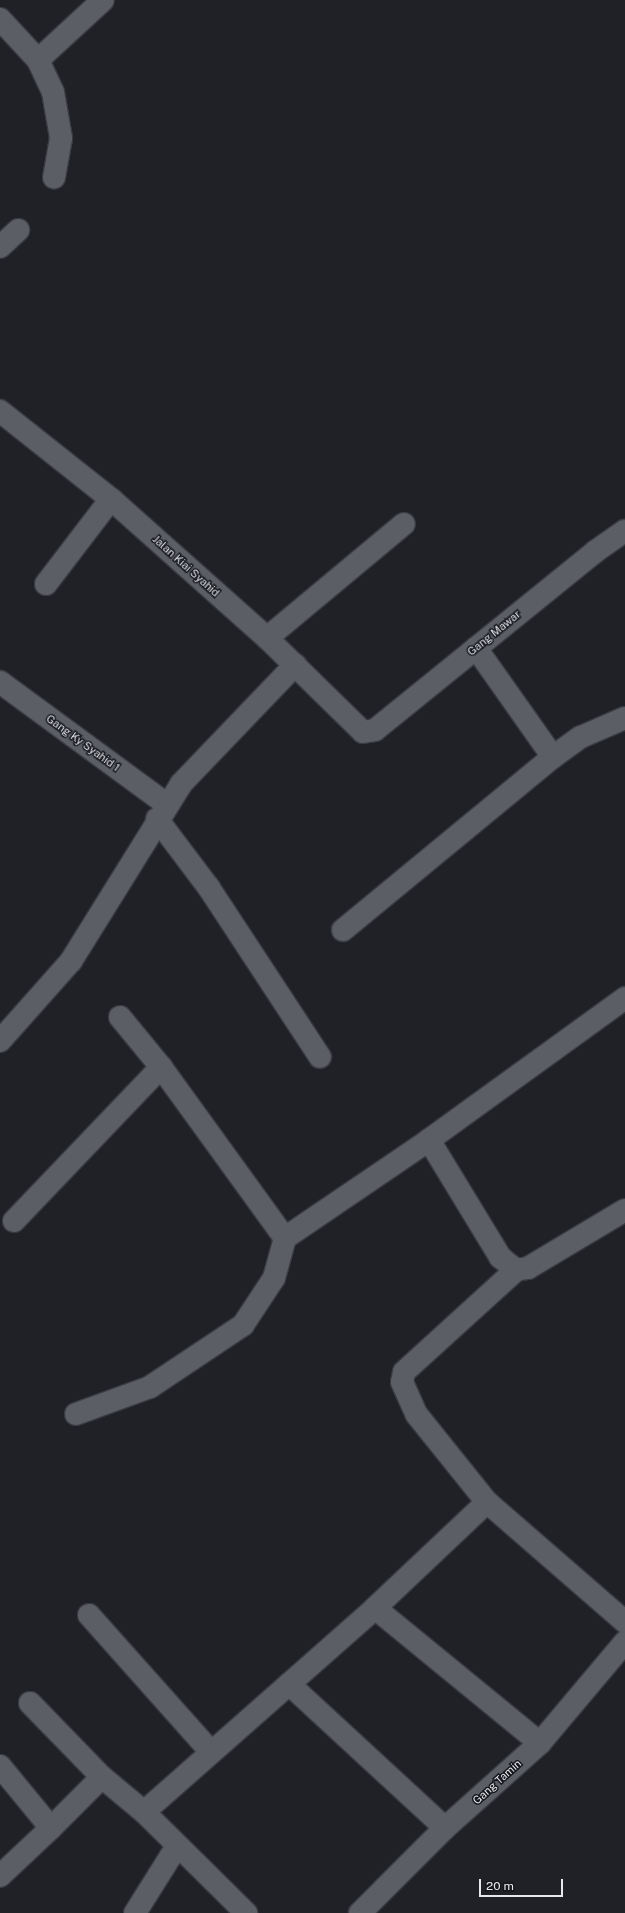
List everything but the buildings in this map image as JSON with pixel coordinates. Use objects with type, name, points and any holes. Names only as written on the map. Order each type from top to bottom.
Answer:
[{"type":"street","points":[[38,60],[103,0]]},
{"type":"street","points":[[0,19],[38,60],[53,92],[62,138],[54,177]]},
{"type":"street","points":[[0,247],[18,230]]},
{"type":"street","name":"Jalan Kiai Syahid","points":[[0,411],[111,499],[267,638],[363,732]]},
{"type":"street","points":[[46,584],[111,499]]},
{"type":"street","points":[[267,638],[404,524]]},
{"type":"street","name":"Gang Mawar","points":[[363,732],[375,730],[476,648],[625,532]]},
{"type":"street","points":[[476,648],[553,757]]},
{"type":"street","points":[[0,1041],[71,961],[161,812],[228,733],[295,665]]},
{"type":"street","name":"Gang Ky Syahid 1","points":[[0,682],[161,812],[320,1057]]},
{"type":"street","points":[[343,930],[553,757],[581,737],[625,718]]},
{"type":"street","points":[[76,1414],[150,1387],[243,1325],[274,1278],[285,1238],[429,1140],[625,998]]},
{"type":"street","points":[[120,1017],[161,1067],[285,1238]]},
{"type":"street","points":[[14,1221],[161,1067]]},
{"type":"street","points":[[429,1140],[500,1257],[516,1270]]},
{"type":"street","points":[[625,1210],[528,1268],[516,1270],[404,1372],[402,1382],[417,1415],[487,1502],[625,1622]]},
{"type":"street","points":[[144,1812],[210,1751],[375,1608],[487,1502]]},
{"type":"street","points":[[375,1608],[540,1743]]},
{"type":"street","points":[[89,1615],[210,1751]]},
{"type":"street","name":"Gang Tamin","points":[[360,1913],[445,1828],[540,1743],[625,1642]]},
{"type":"street","points":[[289,1684],[445,1828]]},
{"type":"street","points":[[30,1703],[102,1777],[144,1812],[246,1913]]},
{"type":"street","points":[[0,1766],[51,1828]]},
{"type":"street","points":[[0,1876],[102,1777]]},
{"type":"street","points":[[135,1913],[177,1846]]}]
